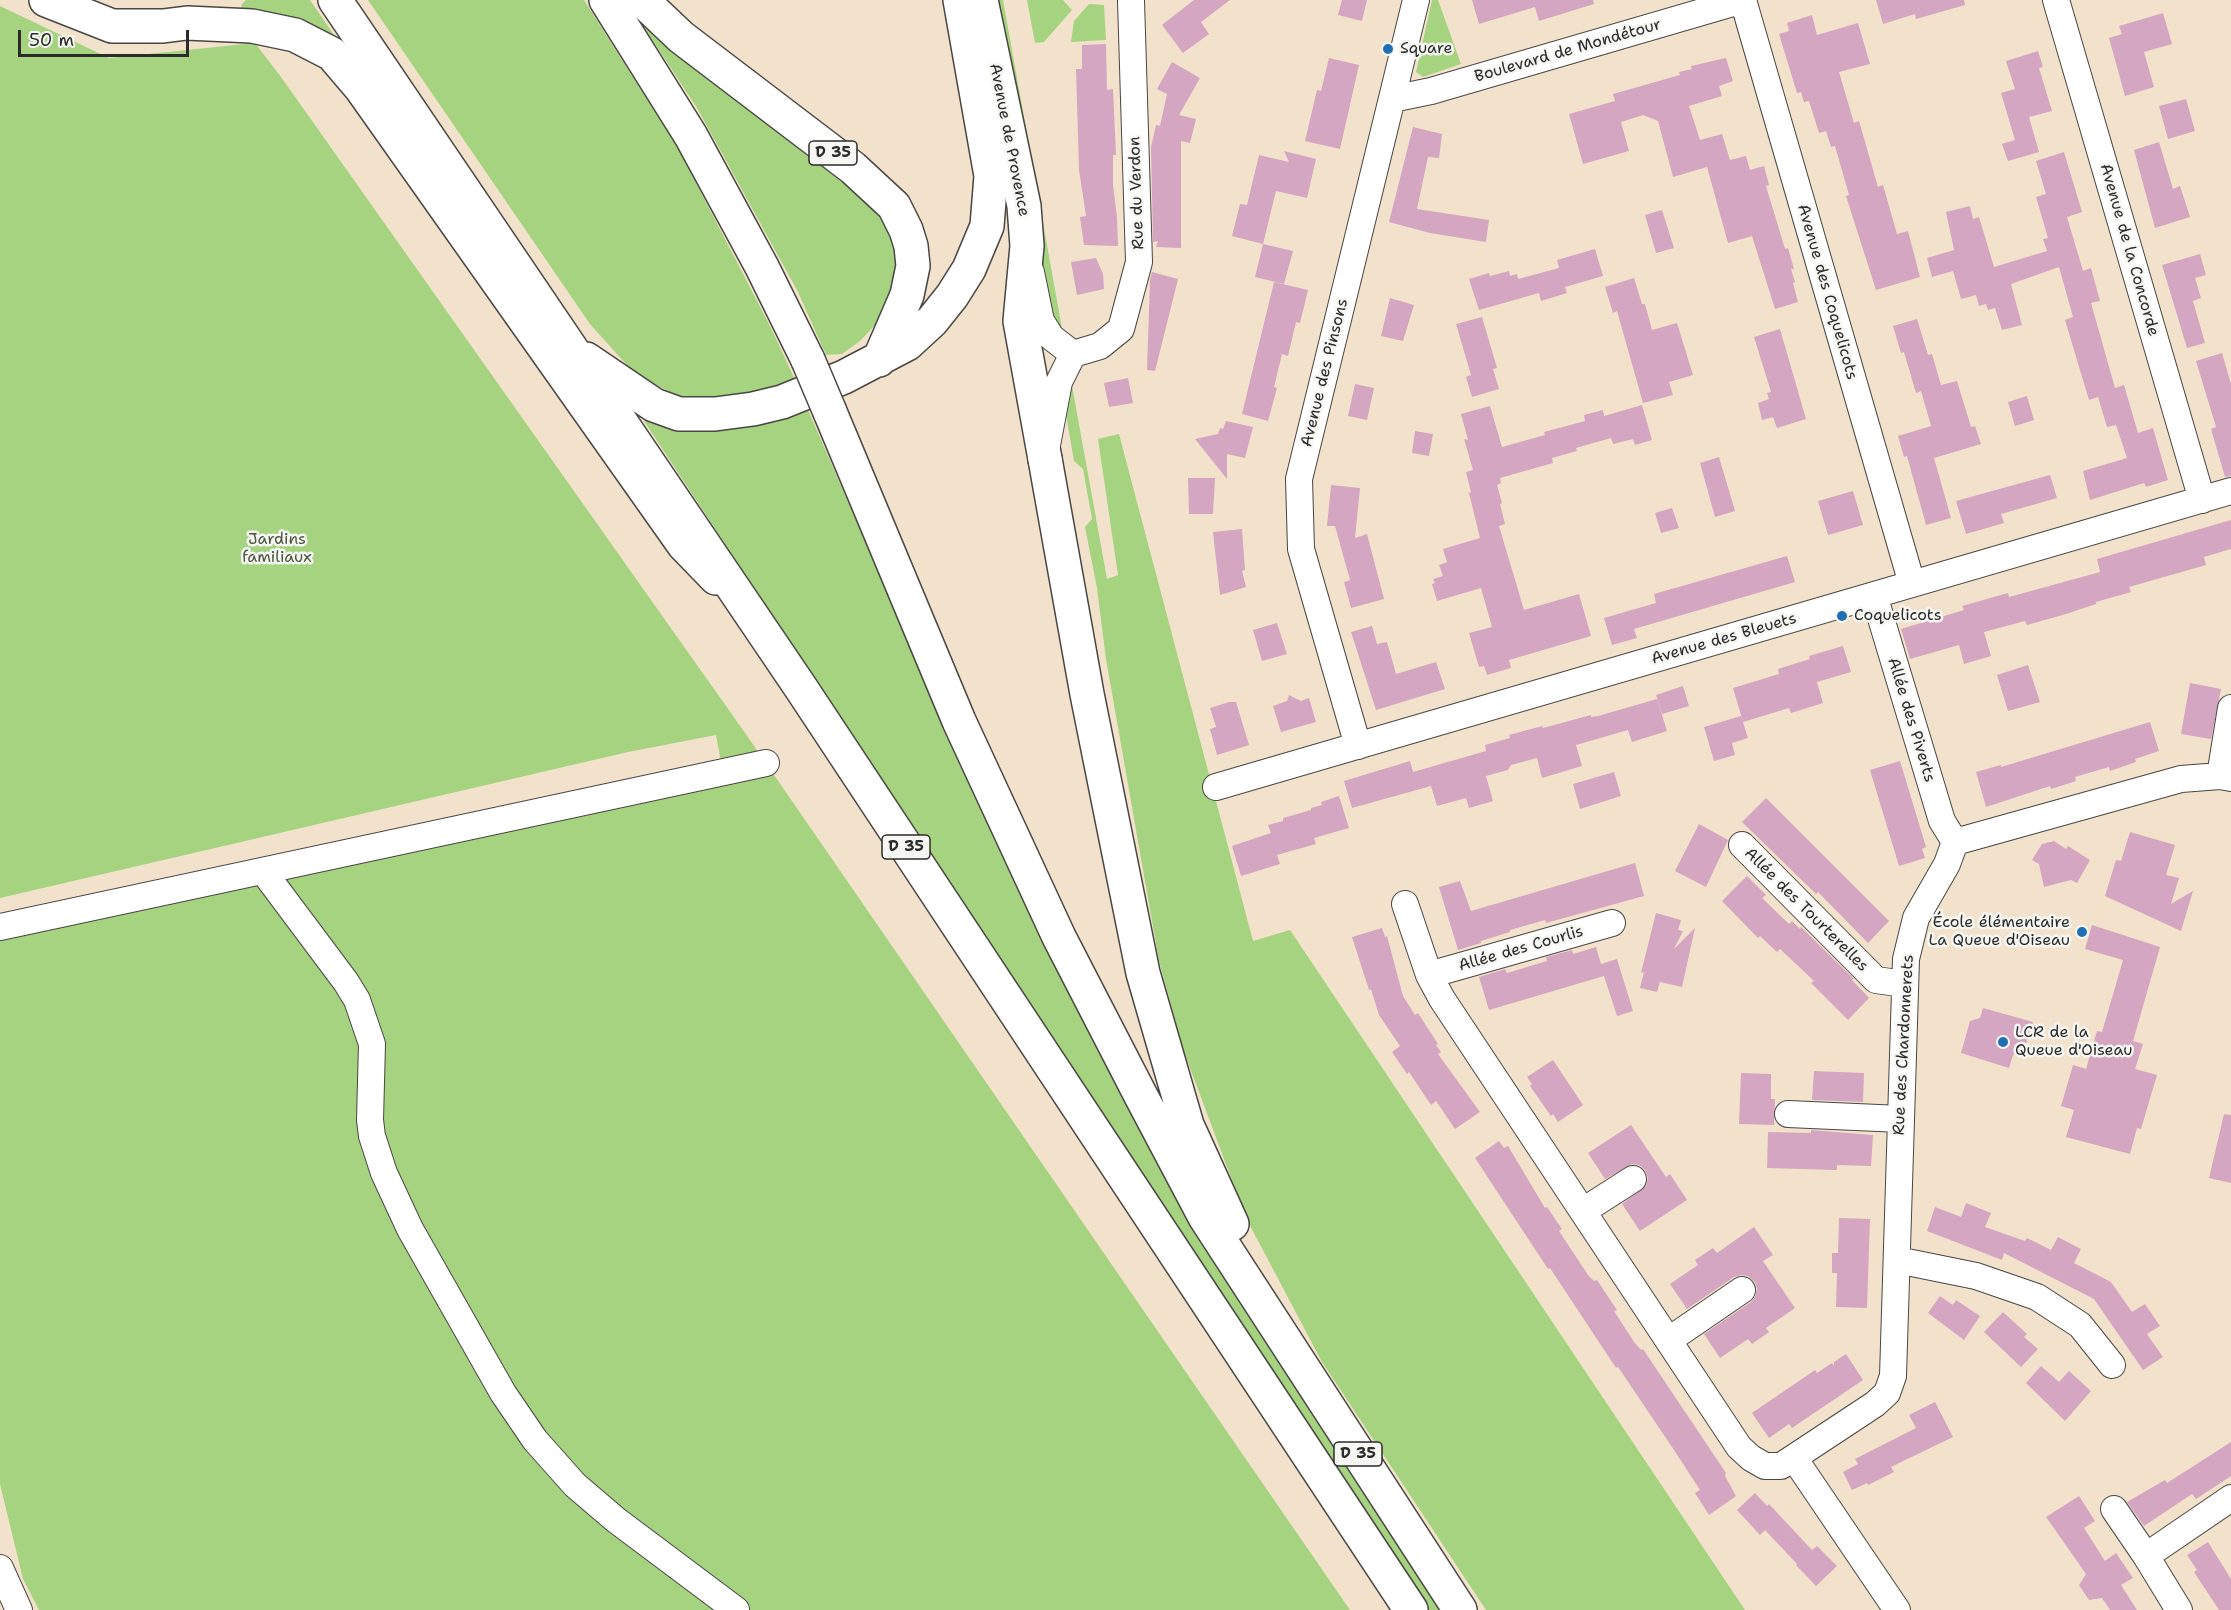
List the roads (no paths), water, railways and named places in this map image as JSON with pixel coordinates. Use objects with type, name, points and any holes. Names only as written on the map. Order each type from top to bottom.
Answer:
[{"type":"main road","points":[[46,0],[112,26],[163,26],[187,23],[252,26],[295,35],[332,54],[361,88],[684,545],[751,613]]},
{"type":"main road","points":[[187,23],[222,0]]},
{"type":"main road","name":"D 35","points":[[335,0],[751,613],[1411,1610]]},
{"type":"main road","name":"D 35","points":[[606,0],[691,136],[762,267],[808,360],[959,720],[1059,937],[1205,1217],[1460,1610]]},
{"type":"main road","name":"D 35","points":[[570,348],[654,405],[679,414],[715,414],[753,409],[782,402],[879,360],[907,295],[913,266],[911,246],[894,206],[853,168],[681,37],[642,0]]},
{"type":"main road","points":[[879,360],[907,344],[946,305],[969,269],[987,226],[991,176],[960,0]]},
{"type":"main road","name":"Avenue de Provence","points":[[981,0],[1024,206],[1027,246],[1020,321],[1087,694],[1143,974],[1187,1125],[1283,1338]]},
{"type":"street","name":"Rue du Verdon","points":[[1073,354],[1100,346],[1121,329],[1139,262],[1131,0]]},
{"type":"street","name":"Avenue des Pinsons","points":[[1358,746],[1301,549],[1299,479],[1416,0]]},
{"type":"street","name":"Boulevard de Mondétour","points":[[1392,99],[1431,91],[1743,0]]},
{"type":"street","name":"Avenue des Coquelicots","points":[[1743,0],[1912,584]]},
{"type":"street","name":"Avenue de la Concorde","points":[[2056,0],[2202,500]]},
{"type":"street","points":[[1027,246],[1041,321],[1051,337],[1073,354],[1059,382],[1045,459]]},
{"type":"street","name":"Avenue des Bleuets","points":[[1216,787],[2231,491]]},
{"type":"street","name":"Allée des Piverts","points":[[1874,595],[1942,821],[1955,842]]},
{"type":"street","points":[[1955,842],[2181,779],[2225,777],[2231,708]]},
{"type":"street","points":[[0,927],[766,763]]},
{"type":"street","name":"Rue des Chardonnerets","points":[[1405,904],[1429,975],[1442,999],[1739,1447],[1751,1458],[1765,1466],[1780,1466],[1875,1404],[1887,1393],[1893,1376],[1906,958],[1916,918],[1947,864],[1955,842]]},
{"type":"street","name":"Allée des Tourterelles","points":[[1742,845],[1876,980],[1905,984]]},
{"type":"street","points":[[263,871],[357,1000],[372,1044],[370,1120],[372,1136],[384,1173],[416,1240],[484,1362],[518,1417],[552,1461],[596,1504],[736,1610]]},
{"type":"street","name":"Allée des Courlis","points":[[1429,975],[1612,923]]},
{"type":"street","points":[[1788,1114],[1901,1119]]},
{"type":"street","points":[[1583,1211],[1634,1179]]},
{"type":"street","points":[[1897,1260],[1976,1276],[2037,1298],[2080,1325],[2112,1365]]},
{"type":"street","points":[[1670,1340],[1742,1290]]},
{"type":"street","points":[[1794,1458],[1897,1610]]},
{"type":"street","points":[[2145,1556],[2231,1498]]},
{"type":"street","points":[[2114,1509],[2179,1610]]},
{"type":"street","points":[[0,1568],[19,1610]]},
{"type":"place","name":"Square","points":[[1388,49]]},
{"type":"place","name":"Coquelicots","points":[[1842,616]]},
{"type":"place","name":"École élémentaire La Queue d'Oiseau","points":[[2082,932]]},
{"type":"place","name":"LCR de la Queue d'Oiseau","points":[[2003,1042]]},
{"type":"park label","name":"Jardins familiaux","points":[[277,549]]}]
